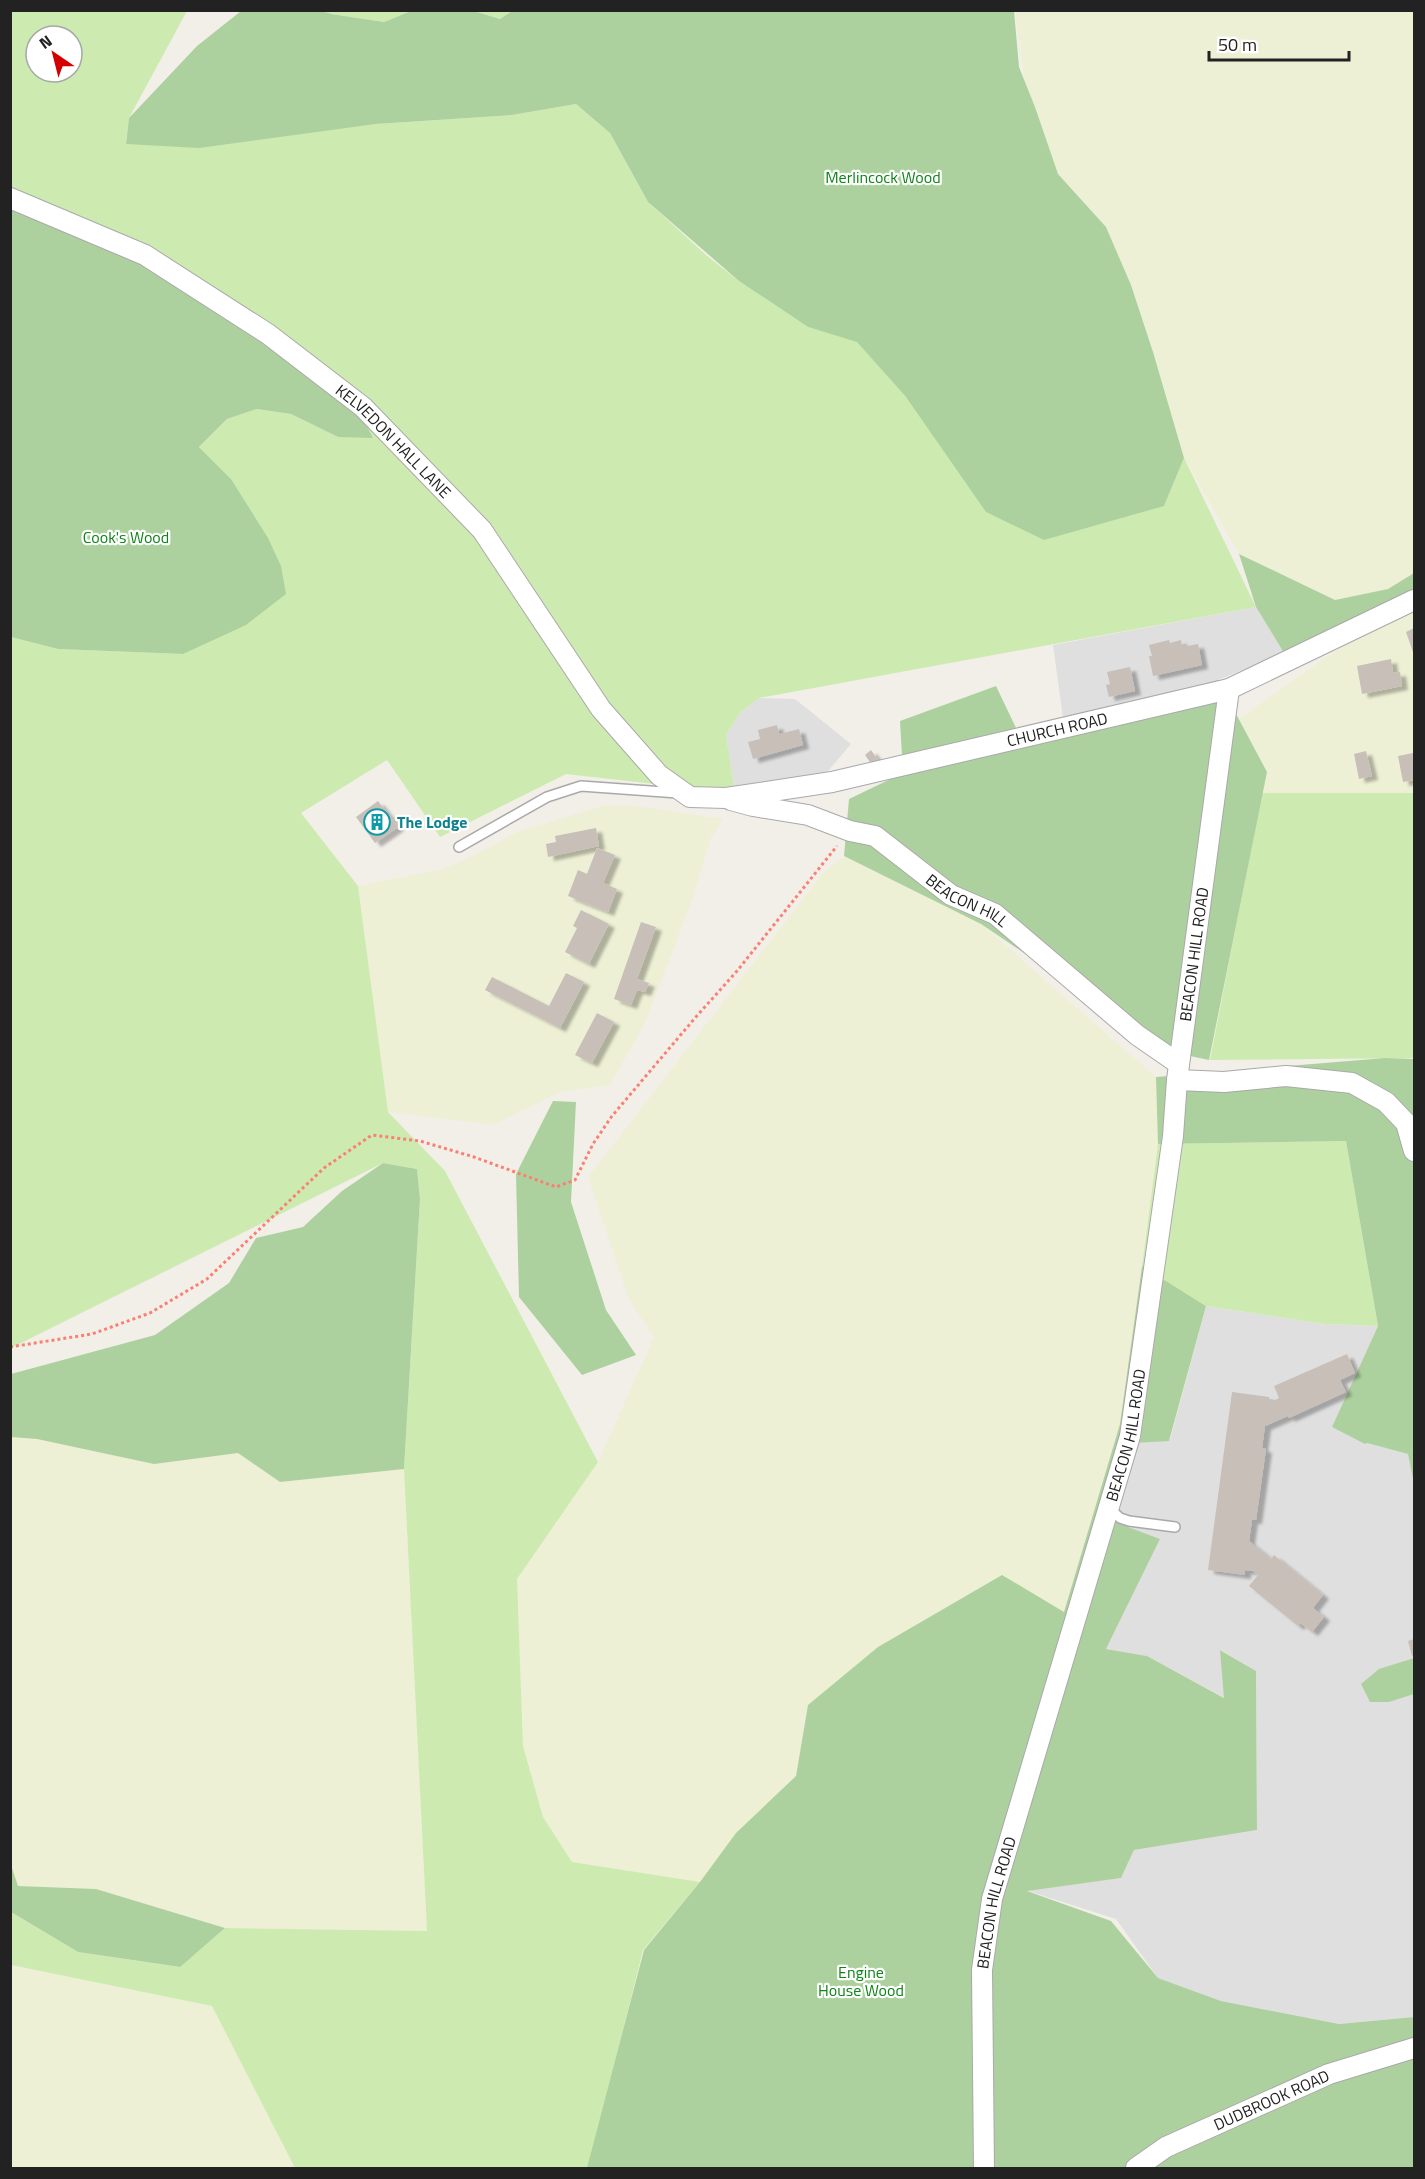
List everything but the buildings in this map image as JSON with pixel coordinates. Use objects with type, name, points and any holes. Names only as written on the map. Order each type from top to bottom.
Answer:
[{"type":"street","name":"KELVEDON HALL LANE","points":[[10,198],[145,255],[268,334],[363,407],[482,530],[601,709],[659,775],[682,793]]},
{"type":"street","name":"CHURCH ROAD","points":[[682,793],[699,799],[726,798],[832,782],[1229,689],[1414,600]]},
{"type":"street","name":"BEACON HILL ROAD","points":[[984,2169],[982,1970],[992,1899],[1131,1436],[1173,1136],[1178,1072],[1229,689]]},
{"type":"street","name":"BEACON HILL","points":[[726,798],[738,803],[808,815],[850,831],[875,836],[951,895],[996,914],[1178,1072]]},
{"type":"street","points":[[1178,1072],[1224,1082],[1286,1076],[1352,1083],[1386,1102],[1406,1123],[1414,1150]]},
{"type":"street","name":"DUDBROOK ROAD","points":[[1136,2169],[1166,2147],[1329,2074],[1414,2048]]},
{"type":"lane","points":[[459,847],[547,796],[581,786],[682,793]]},
{"type":"lane","points":[[1109,1508],[1120,1518],[1175,1527]]},
{"type":"path","points":[[10,1347],[92,1334],[160,1307],[207,1279],[324,1168],[372,1135],[420,1141],[474,1157],[556,1187],[575,1180],[592,1144],[612,1116],[737,971],[850,831]]},
{"type":"shaded area","points":[[1256,607],[1284,653],[1218,680],[1063,718],[1053,645]]},
{"type":"shaded area","points":[[759,698],[795,699],[851,744],[828,771],[735,793],[726,735],[740,713]]},
{"type":"shaded area","points":[[1206,1306],[1325,1324],[1378,1326],[1333,1426],[1367,1443],[1409,1454],[1414,1484],[1414,1658],[1404,1661],[1414,1694],[1414,2017],[1339,2024],[1221,2001],[1158,1978],[1116,1919],[1025,1890],[1121,1878],[1134,1850],[1257,1830],[1256,1671],[1221,1650],[1225,1698],[1147,1656],[1106,1649],[1160,1539],[1115,1522],[1133,1443],[1170,1440]]},
{"type":"green space","name":"Merlincock Wood","points":[[414,10],[474,11],[500,19],[514,10],[1014,11],[1019,67],[1058,174],[1106,227],[1131,285],[1153,352],[1184,458],[1164,506],[1044,540],[986,512],[906,397],[857,342],[808,327],[739,281],[648,202],[610,133],[576,104],[512,115],[376,124],[199,148],[126,144],[129,118],[197,46],[241,11],[323,11],[384,22]]},
{"type":"green space","points":[[11,11],[187,11],[129,118],[126,143],[296,134],[376,124],[512,115],[576,104],[610,133],[648,202],[706,255],[739,281],[808,327],[857,341],[906,397],[1164,506],[1184,458],[1256,607],[759,698],[740,713],[726,735],[735,793],[566,774],[440,837],[387,760],[301,813],[358,886],[388,1112],[445,1171],[598,1462],[517,1579],[523,1746],[543,1817],[572,1862],[700,1882],[643,1950],[589,2168],[295,2168],[212,2006],[11,1965],[11,1912],[78,1952],[179,1967],[225,1928],[427,1931],[404,1469],[420,1199],[417,1169],[383,1163],[11,1348],[11,637],[58,649],[183,654],[231,479],[199,447],[227,419],[257,409],[291,414],[338,437],[373,437],[11,203]]},
{"type":"green space","points":[[323,11],[414,11],[384,22]]},
{"type":"green space","points":[[474,11],[514,11],[500,19]]},
{"type":"green space","points":[[1015,11],[1414,11],[1414,573],[1388,589],[1335,600],[1239,554],[1184,458],[1131,285],[1106,227],[1058,174],[1025,83]]},
{"type":"green space","name":"Cook's Wood","points":[[11,203],[140,257],[356,406],[373,438],[338,437],[291,414],[257,409],[227,419],[199,447],[231,479],[268,538],[281,566],[286,594],[246,625],[183,654],[58,649],[11,637]]},
{"type":"green space","points":[[1239,554],[1335,600],[1388,589],[1414,573],[1414,611],[1363,631],[1284,653],[1256,607]]},
{"type":"green space","points":[[1414,611],[1414,793],[1262,793],[1267,772],[1239,719],[1363,631]]},
{"type":"green space","points":[[1218,680],[1267,772],[1209,1060],[1171,1052],[981,924],[844,856],[849,799],[903,773],[900,721],[996,686],[1017,730]]},
{"type":"green space","points":[[1262,793],[1414,793],[1414,1058],[1210,1060]]},
{"type":"green space","points":[[629,805],[723,819],[710,840],[693,898],[645,1023],[610,1085],[560,1092],[493,1125],[388,1112],[358,886],[443,869],[517,832],[602,806]]},
{"type":"green space","points":[[844,856],[981,924],[1156,1077],[1158,1144],[1120,1424],[1064,1612],[808,1705],[796,1776],[738,1843],[700,1882],[572,1862],[543,1817],[523,1746],[517,1579],[598,1462],[654,1337],[629,1300],[588,1177],[823,873]]},
{"type":"green space","points":[[1385,1058],[1414,1059],[1414,1484],[1408,1454],[1365,1444],[1332,1427],[1378,1326],[1346,1141],[1158,1144],[1156,1077]]},
{"type":"green space","points":[[553,1101],[576,1102],[571,1202],[606,1310],[636,1355],[582,1375],[519,1297],[516,1174]]},
{"type":"green space","points":[[1346,1141],[1378,1326],[1325,1324],[1206,1306],[1142,1266],[1158,1144]]},
{"type":"green space","points":[[383,1163],[417,1169],[420,1199],[404,1469],[280,1482],[238,1453],[154,1464],[37,1439],[11,1437],[11,1374],[155,1335],[229,1283],[256,1238],[303,1227],[342,1191]]},
{"type":"green space","name":"Engine House Wood","points":[[1142,1266],[1206,1306],[1169,1441],[1133,1443],[1115,1522],[1160,1539],[1106,1649],[1147,1656],[1224,1698],[1220,1650],[1256,1671],[1257,1830],[1134,1850],[1121,1878],[1027,1891],[1111,1921],[1158,1978],[1221,2001],[1339,2024],[1414,2017],[1414,2168],[587,2168],[644,1950],[700,1882],[736,1833],[796,1776],[808,1705],[878,1647],[1002,1575],[1064,1612],[1120,1424]]},
{"type":"green space","points":[[10,1437],[37,1439],[154,1463],[238,1453],[280,1482],[404,1469],[427,1931],[225,1928],[96,1889],[18,1886],[10,1865]]},
{"type":"green space","points":[[1414,1658],[1414,1694],[1389,1702],[1370,1702],[1361,1684],[1379,1669]]},
{"type":"green space","points":[[11,1865],[18,1886],[96,1889],[225,1928],[180,1967],[78,1952],[11,1912]]},
{"type":"green space","points":[[10,1965],[212,2006],[295,2168],[11,2168]]},
{"type":"place","name":"The Lodge","points":[[377,822]]}]
